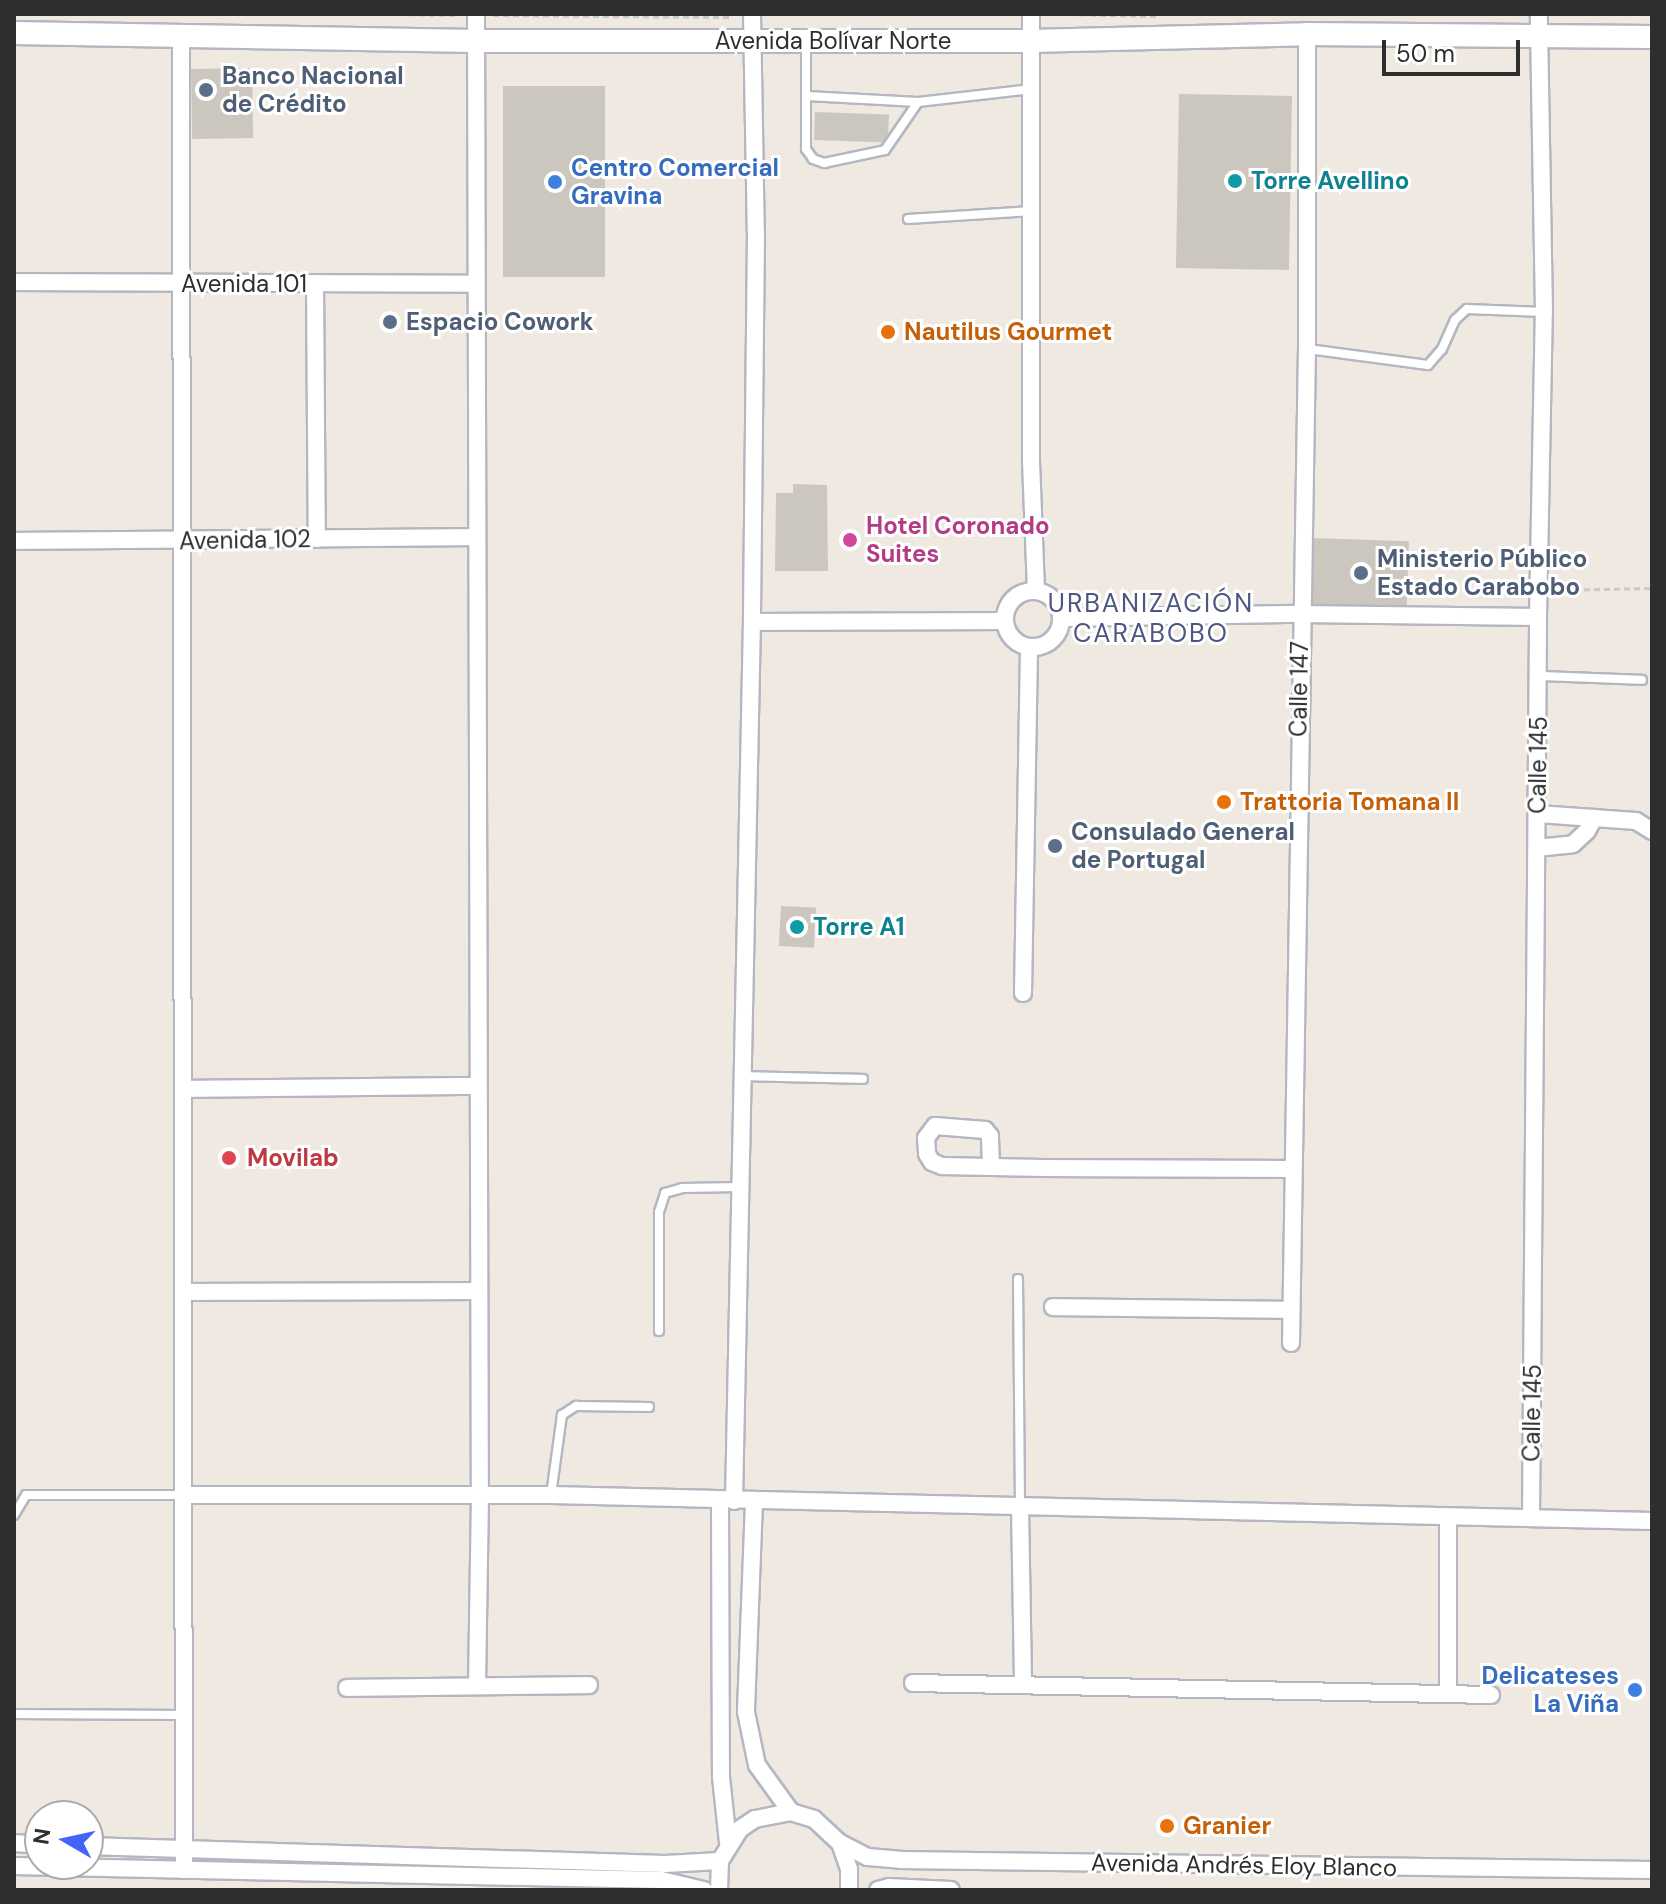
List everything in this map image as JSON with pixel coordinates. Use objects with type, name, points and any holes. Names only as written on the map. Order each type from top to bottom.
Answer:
[{"type":"main road","name":"Avenida Bolívar Norte","points":[[14,33],[475,41],[1030,41],[1539,24],[1652,37]]},
{"type":"street","points":[[476,14],[480,1495],[477,1685]]},
{"type":"street","points":[[728,1843],[721,1777],[727,1501],[741,1187],[752,622],[756,233],[752,14]]},
{"type":"street","points":[[1031,14],[1031,461],[1036,591]]},
{"type":"street","name":"Calle 145","points":[[1531,1516],[1538,590],[1544,312],[1539,24]]},
{"type":"street","points":[[181,34],[184,285],[184,1870]]},
{"type":"street","name":"Calle 147","points":[[1291,1343],[1300,614],[1307,349],[1307,34]]},
{"type":"street","name":"Avenida 101","points":[[14,282],[475,284]]},
{"type":"street","points":[[315,283],[317,539]]},
{"type":"street","name":"Avenida 102","points":[[14,541],[476,537]]},
{"type":"street","points":[[1036,591],[1056,602],[1062,618],[1052,641],[1029,647],[1010,635],[1005,621],[1013,599],[1036,591]]},
{"type":"street","points":[[1062,618],[1300,614],[1538,617]]},
{"type":"street","points":[[752,622],[1005,621]]},
{"type":"street","points":[[1023,993],[1029,647]]},
{"type":"street","points":[[1538,814],[1636,821],[1652,831]]},
{"type":"street","points":[[1537,848],[1573,844],[1587,831],[1594,818]]},
{"type":"street","points":[[184,1089],[478,1086]]},
{"type":"street","points":[[991,1167],[1293,1169]]},
{"type":"street","points":[[184,1292],[479,1291]]},
{"type":"street","points":[[1053,1307],[1291,1310]]},
{"type":"street","points":[[184,1495],[551,1495],[1652,1521]]},
{"type":"street","points":[[719,1890],[720,1861],[728,1843],[755,1819],[791,1812],[757,1765],[746,1712],[754,1502]]},
{"type":"street","points":[[1020,1507],[1023,1685]]},
{"type":"street","points":[[1448,1517],[1448,1693]]},
{"type":"street","points":[[913,1683],[1491,1695]]},
{"type":"street","points":[[347,1688],[589,1685]]},
{"type":"street","name":"Avenida Andrés Eloy Blanco","points":[[791,1812],[824,1826],[840,1843],[868,1857],[1652,1870]]},
{"type":"street","points":[[840,1843],[849,1869],[849,1890]]},
{"type":"street","points":[[104,1846],[665,1864],[720,1861]]},
{"type":"street","points":[[15,1868],[184,1870],[622,1885],[683,1883],[704,1890]]},
{"type":"street","points":[[878,1890],[889,1887],[951,1890]]},
{"type":"lane","points":[[806,41],[806,149],[813,159],[824,163],[885,150],[918,102]]},
{"type":"lane","points":[[807,96],[918,102],[1032,89]]},
{"type":"lane","points":[[908,219],[1033,211]]},
{"type":"lane","points":[[1307,349],[1428,365],[1442,349],[1455,320],[1467,309],[1544,312]]},
{"type":"lane","points":[[1539,676],[1642,680]]},
{"type":"lane","points":[[743,1076],[863,1079]]},
{"type":"lane","points":[[659,1331],[659,1212],[665,1193],[682,1188],[741,1187]]},
{"type":"lane","points":[[1018,1279],[1020,1507]]},
{"type":"lane","points":[[551,1495],[562,1415],[576,1406],[649,1407]]},
{"type":"lane","points":[[14,1515],[26,1495],[184,1495]]},
{"type":"lane","points":[[16,1714],[184,1715]]},
{"type":"path","points":[[389,14],[467,15]]},
{"type":"path","points":[[482,15],[731,17],[744,14]]},
{"type":"path","points":[[1538,590],[1652,588]]},
{"type":"building","points":[[252,68],[253,138],[192,139],[191,69]]},
{"type":"building","name":"Centro Comercial Gravina","points":[[503,86],[605,86],[605,277],[503,277]]},
{"type":"building","name":"Torre Avellino","points":[[1179,94],[1292,96],[1289,270],[1176,268]]},
{"type":"building","points":[[815,112],[889,115],[888,143],[814,140]]},
{"type":"building","points":[[793,484],[827,485],[828,571],[775,571],[776,493],[793,493]]},
{"type":"building","name":"Ministerio Público Estado Carabobo","points":[[1313,538],[1409,541],[1407,608],[1311,605]]},
{"type":"building","name":"Torre A1","points":[[781,906],[816,908],[814,948],[779,946]]},
{"type":"place","name":"Banco Nacional de Crédito","points":[[206,90]]},
{"type":"place","name":"Torre Avellino","points":[[1235,181]]},
{"type":"place","name":"Centro Comercial Gravina","points":[[555,182]]},
{"type":"place","name":"Espacio Cowork","points":[[390,322]]},
{"type":"place","name":"Nautilus Gourmet","points":[[888,332]]},
{"type":"place","name":"Hotel Coronado Suites","points":[[850,540]]},
{"type":"place","name":"Ministerio Público Estado Carabobo","points":[[1361,573]]},
{"type":"place","name":"Trattoria Tomana II","points":[[1224,802]]},
{"type":"place","name":"Consulado General de Portugal","points":[[1055,846]]},
{"type":"place","name":"Torre A1","points":[[797,927]]},
{"type":"place","name":"Movilab","points":[[229,1158]]},
{"type":"place","name":"Delicateses La Viña","points":[[1635,1690]]},
{"type":"place","name":"Granier","points":[[1167,1826]]},
{"type":"district","name":"URBANIZACIÓN CARABOBO","points":[[1151,619]]}]
